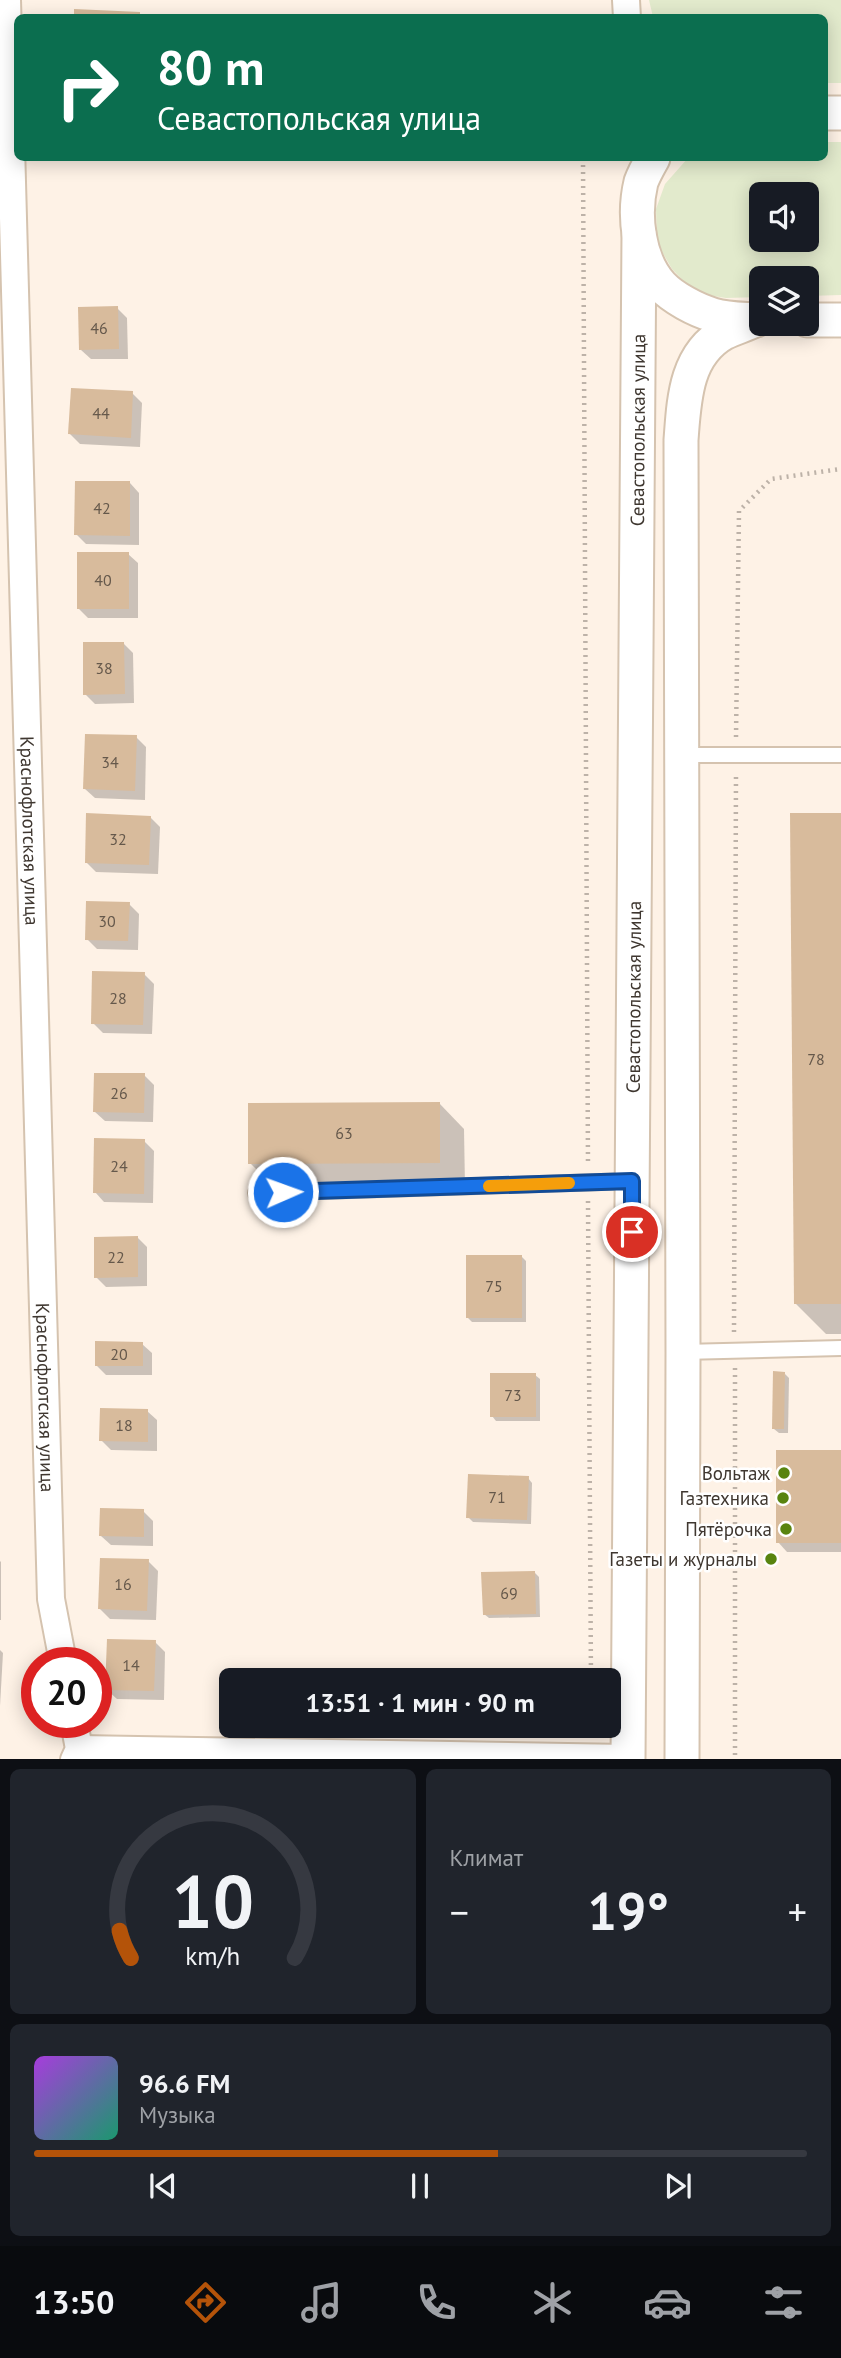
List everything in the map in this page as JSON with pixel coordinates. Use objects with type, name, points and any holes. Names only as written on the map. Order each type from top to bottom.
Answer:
[{"type":"street","name":"Краснофлотская улица","points":[[7,0],[51,1599],[60,1647]]},
{"type":"street","name":"Севастопольская улица","points":[[628,1759],[638,209],[645,165]]},
{"type":"street","points":[[639,234],[647,262],[661,285],[682,301],[712,315],[749,319]]},
{"type":"street","points":[[819,320],[841,320]]},
{"type":"street","points":[[77,1754],[682,1759],[681,440],[686,387],[699,355],[722,334],[749,324]]},
{"type":"lane","points":[[682,755],[841,755]]},
{"type":"lane","points":[[256,1193],[632,1181]]},
{"type":"lane","points":[[683,1352],[841,1348]]},
{"type":"path","points":[[583,161],[588,1177]]},
{"type":"path","points":[[735,1759],[734,1351],[739,511],[771,479],[841,469]]},
{"type":"path","points":[[588,1191],[591,1668]]},
{"type":"green space","points":[[649,0],[841,0],[841,83],[828,83],[828,14],[652,14]]},
{"type":"green space","points":[[828,142],[841,142],[841,295],[819,296],[819,266],[749,266],[749,297],[726,298],[695,293],[672,269],[657,243],[656,209],[665,184],[685,161],[828,161]]},
{"type":"building","points":[[74,9],[140,12],[140,14],[74,14]]},
{"type":"building","points":[[118,306],[119,349],[79,350],[78,307]]},
{"type":"building","points":[[71,388],[133,391],[131,438],[68,434]]},
{"type":"building","points":[[75,481],[130,481],[130,536],[74,535]]},
{"type":"building","points":[[77,552],[129,552],[129,609],[77,609]]},
{"type":"building","points":[[83,642],[124,642],[125,694],[83,695]]},
{"type":"building","points":[[85,734],[137,735],[135,791],[83,789]]},
{"type":"building","points":[[86,813],[151,816],[149,865],[85,863]]},
{"type":"building","points":[[790,813],[841,813],[841,1304],[794,1304]]},
{"type":"building","points":[[86,901],[130,902],[128,941],[85,940]]},
{"type":"building","points":[[92,971],[145,972],[143,1025],[91,1024]]},
{"type":"building","points":[[94,1073],[145,1073],[144,1113],[93,1112]]},
{"type":"building","points":[[440,1102],[440,1163],[248,1164],[248,1103]]},
{"type":"building","points":[[94,1138],[145,1139],[144,1194],[93,1193]]},
{"type":"building","points":[[138,1236],[138,1277],[94,1278],[94,1237]]},
{"type":"building","points":[[466,1255],[522,1255],[522,1318],[466,1318]]},
{"type":"building","points":[[95,1341],[143,1342],[143,1366],[95,1366]]},
{"type":"building","points":[[773,1371],[785,1372],[784,1429],[772,1429]]},
{"type":"building","points":[[490,1373],[536,1373],[536,1417],[490,1417]]},
{"type":"building","points":[[100,1408],[148,1409],[148,1442],[99,1441]]},
{"type":"building","points":[[776,1450],[841,1450],[841,1543],[776,1543]]},
{"type":"building","points":[[468,1474],[529,1476],[527,1520],[466,1518]]},
{"type":"building","points":[[100,1508],[144,1509],[144,1537],[99,1536]]},
{"type":"building","points":[[100,1558],[149,1559],[147,1611],[98,1609]]},
{"type":"building","points":[[535,1571],[536,1614],[483,1615],[481,1572]]},
{"type":"building","points":[[107,1639],[156,1640],[154,1691],[112,1690],[112,1647],[107,1647]]},
{"type":"slow traffic","points":[[489,1186],[569,1183]]},
{"type":"place","name":"Вольтаж","points":[[784,1473]]},
{"type":"place","name":"Газтехника","points":[[783,1498]]},
{"type":"place","name":"Пятёрочка","points":[[786,1529]]},
{"type":"place","name":"Газеты и журналы","points":[[771,1559]]},
{"type":"route","points":[[283,1192],[632,1181],[632,1232]]}]
